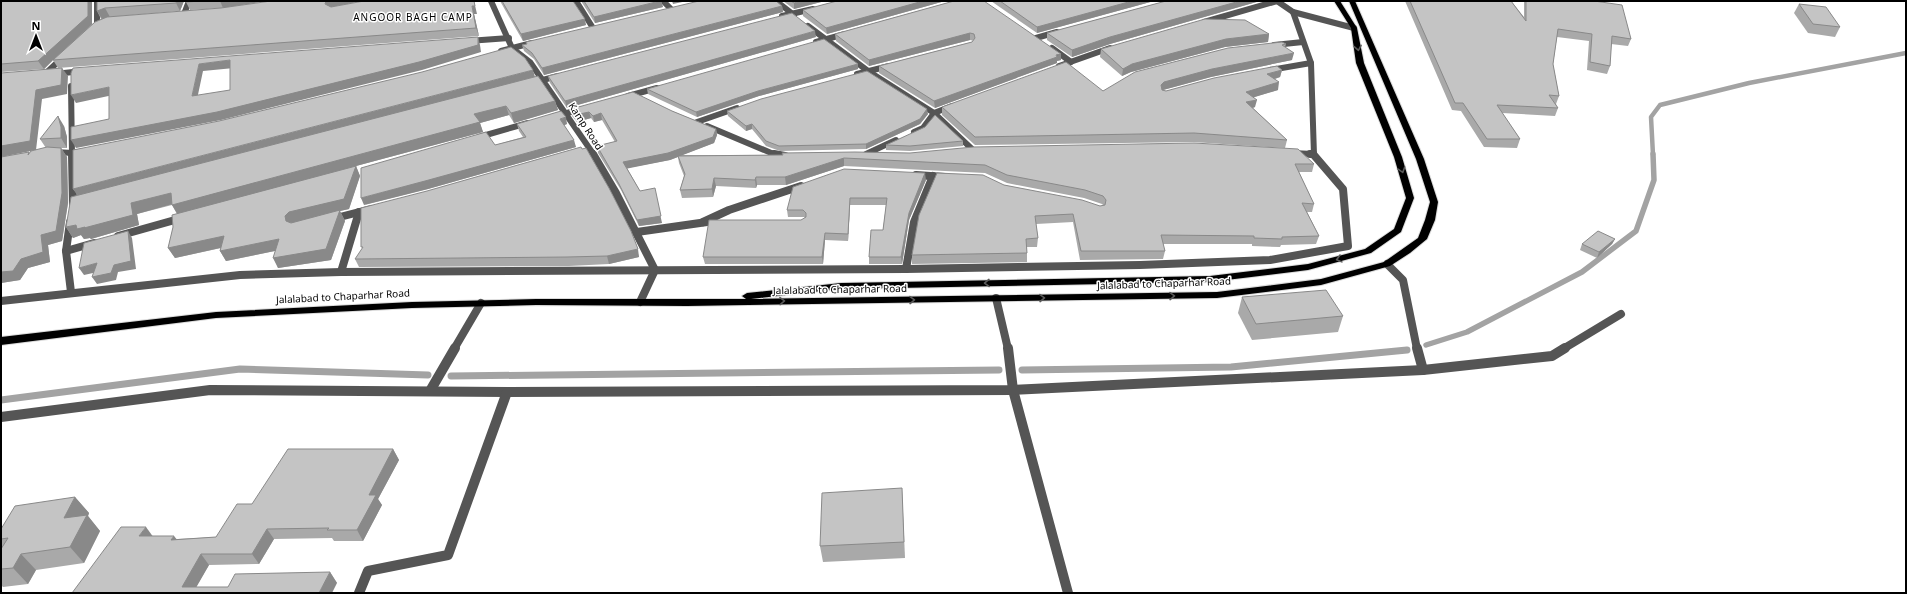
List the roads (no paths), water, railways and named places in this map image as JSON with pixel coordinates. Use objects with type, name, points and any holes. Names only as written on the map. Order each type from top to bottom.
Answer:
[{"type":"main road","name":"Jalalabad to Chaparhar Road","points":[[687,303],[842,286],[1210,279],[1308,267],[1368,251],[1398,230],[1410,198],[1398,158],[1360,64],[1354,28],[1337,1]]},
{"type":"main road","name":"Jalalabad to Chaparhar Road","points":[[1,341],[216,316],[412,305],[481,303],[687,303],[1217,295],[1321,282],[1387,264],[1422,239],[1434,202],[1420,159],[1352,1]]},
{"type":"street","points":[[87,36],[100,25],[97,1]]},
{"type":"street","points":[[184,14],[189,1]]},
{"type":"street","points":[[491,1],[509,38],[512,48]]},
{"type":"street","points":[[576,1],[593,28]]},
{"type":"street","points":[[663,1],[672,10]]},
{"type":"street","points":[[776,1],[795,16]]},
{"type":"street","points":[[1194,24],[1277,1],[1293,12],[1354,28]]},
{"type":"street","points":[[777,18],[795,16],[818,7]]},
{"type":"street","points":[[665,12],[679,8]]},
{"type":"street","points":[[1,301],[70,292],[240,275],[341,272],[906,269],[1140,265],[1270,260],[1348,246],[1343,189],[1313,154],[1311,63],[1293,12]]},
{"type":"street","points":[[176,15],[192,14]]},
{"type":"street","points":[[803,22],[868,71],[934,113],[973,150]]},
{"type":"street","points":[[586,30],[601,26]]},
{"type":"street","points":[[1036,38],[1065,29]]},
{"type":"street","points":[[809,44],[855,31]]},
{"type":"street","points":[[1030,34],[1042,42]]},
{"type":"street","points":[[461,41],[509,38]]},
{"type":"street","points":[[497,52],[542,40]]},
{"type":"street","points":[[1264,46],[1303,42]]},
{"type":"street","points":[[1047,45],[1071,62]]},
{"type":"street","points":[[1049,70],[1119,46]]},
{"type":"street","name":"Kamp Road","points":[[512,48],[530,62],[590,148],[637,232],[656,270]]},
{"type":"street","points":[[44,75],[71,50]]},
{"type":"street","points":[[1265,71],[1311,63]]},
{"type":"street","points":[[852,76],[897,64]]},
{"type":"street","points":[[37,75],[90,70]]},
{"type":"street","points":[[70,292],[66,251],[73,203],[71,80],[74,72]]},
{"type":"street","points":[[526,84],[565,74]]},
{"type":"street","points":[[623,97],[667,85]]},
{"type":"street","points":[[637,94],[650,100]]},
{"type":"street","points":[[697,122],[746,105]]},
{"type":"street","points":[[909,135],[923,128],[934,113],[955,105]]},
{"type":"street","points":[[543,119],[588,107]]},
{"type":"street","points":[[690,119],[779,156],[795,156]]},
{"type":"street","points":[[475,138],[536,121]]},
{"type":"street","points":[[866,154],[902,138]]},
{"type":"street","points":[[582,151],[590,148]]},
{"type":"street","points":[[45,154],[52,152],[73,153],[88,150]]},
{"type":"street","points":[[965,151],[981,150]]},
{"type":"street","points":[[1283,152],[1313,154]]},
{"type":"street","points":[[858,154],[881,154]]},
{"type":"street","points":[[911,175],[955,177]]},
{"type":"street","points":[[906,269],[914,222],[933,176]]},
{"type":"street","points":[[702,222],[729,210],[808,183]]},
{"type":"street","points":[[73,203],[81,201]]},
{"type":"street","points":[[324,221],[375,208]]},
{"type":"street","points":[[341,272],[360,212]]},
{"type":"street","points":[[66,251],[191,216]]},
{"type":"street","points":[[637,232],[702,222],[725,222]]},
{"type":"street","points":[[1387,264],[1403,280],[1413,334],[1422,370]]},
{"type":"street","points":[[640,302],[656,270]]},
{"type":"street","points":[[996,298],[1008,349],[1013,390],[1068,593]]},
{"type":"street","points":[[430,391],[481,303]]},
{"type":"street","points":[[1,417],[210,390],[507,392],[1013,390],[1422,370],[1552,356],[1621,314]]},
{"type":"street","points":[[359,593],[368,571],[448,555],[507,392]]},
{"type":"waterway","points":[[1653,155],[1651,117],[1660,105],[1749,83],[1906,53]]},
{"type":"waterway","points":[[1426,345],[1467,332],[1582,272],[1636,231],[1654,180],[1653,154]]},
{"type":"waterway","points":[[1022,370],[1231,367],[1407,350]]},
{"type":"waterway","points":[[1,400],[240,369],[428,375]]},
{"type":"waterway","points":[[451,376],[999,370]]},
{"type":"district","name":"ANGOOR BAGH CAMP","points":[[413,17]]}]
